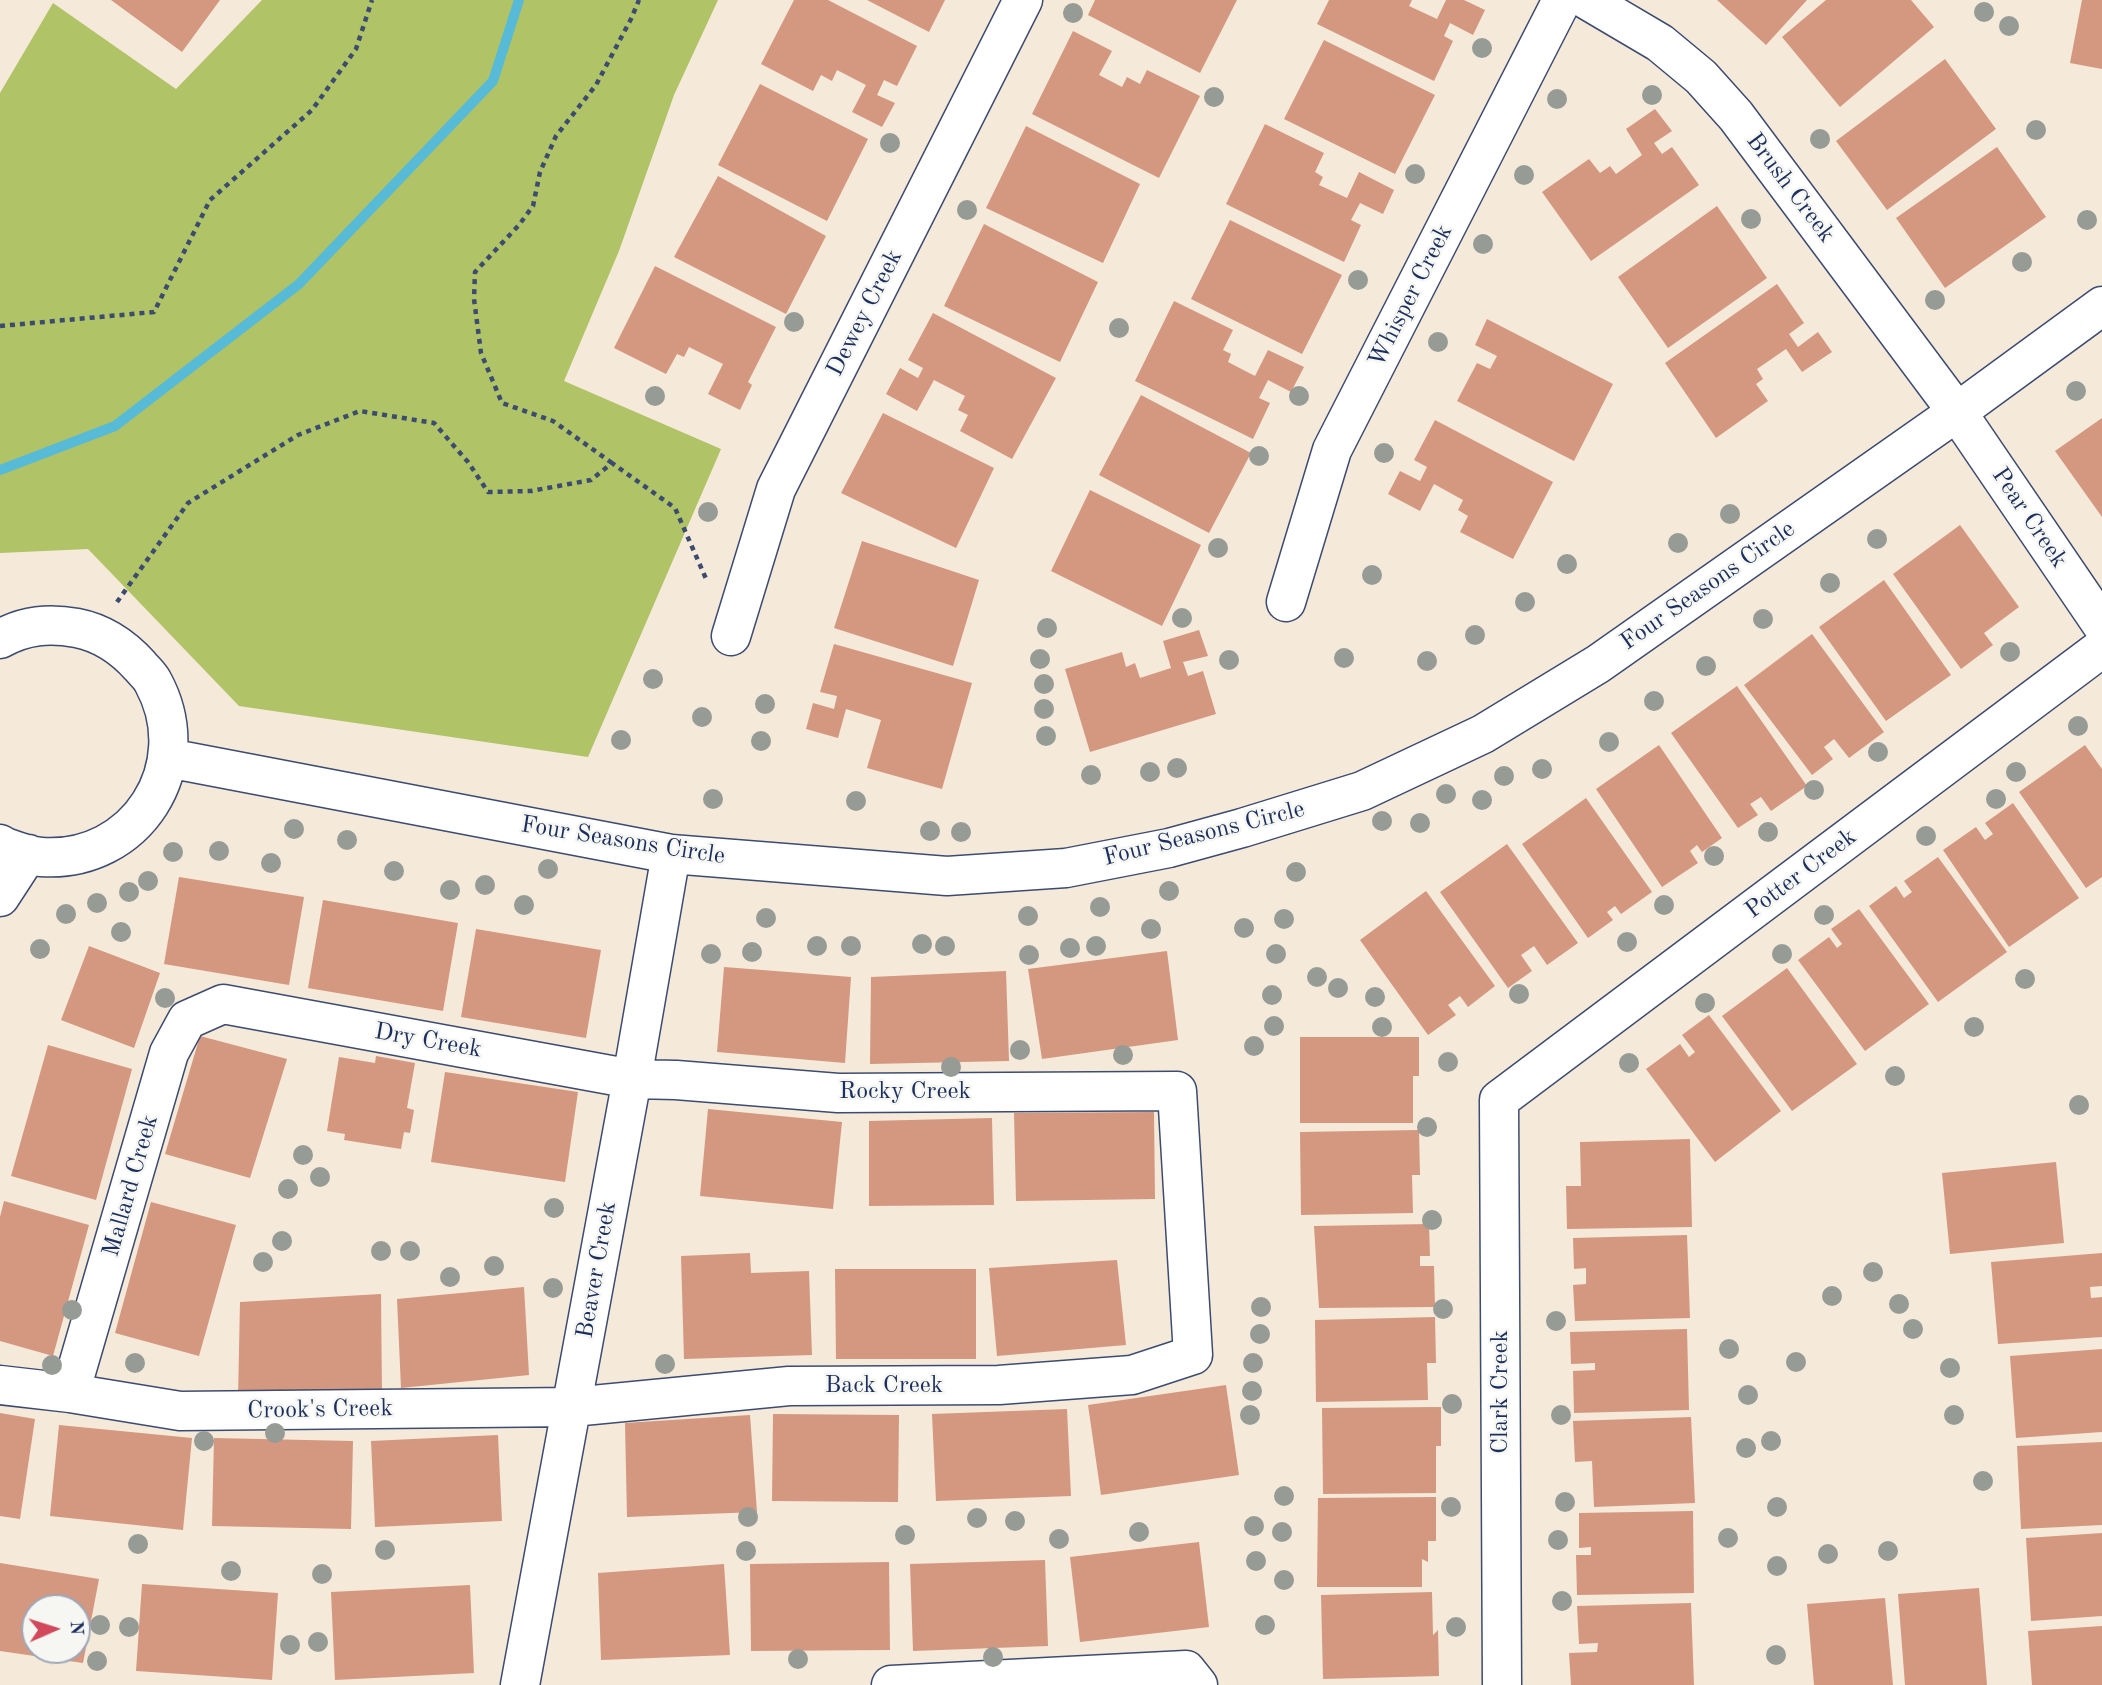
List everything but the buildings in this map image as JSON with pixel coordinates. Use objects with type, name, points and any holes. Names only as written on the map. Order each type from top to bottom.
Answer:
[{"type":"street","name":"Dewey Creek","points":[[731,636],[776,489],[1023,0]]},
{"type":"street","name":"Whisper Creek","points":[[1286,602],[1332,450],[1562,0]]},
{"type":"street","name":"Brush Creek","points":[[1587,0],[1660,43],[1700,77],[1736,116],[1957,412]]},
{"type":"street","name":"Four Seasons Circle","points":[[168,758],[671,854],[947,876],[1066,868],[1169,848],[1362,791],[1483,734],[1598,664],[1957,412],[2102,306]]},
{"type":"street","name":"Pear Creek","points":[[1957,412],[2102,625]]},
{"type":"street","points":[[0,639],[16,631],[55,624],[94,632],[128,652],[153,681],[167,719],[168,758],[158,793],[137,822],[108,844],[75,856],[39,857],[14,849],[0,897]]},
{"type":"street","name":"Potter Creek","points":[[1500,1100],[2102,648]]},
{"type":"street","name":"Beaver Creek","points":[[520,1685],[671,854]]},
{"type":"street","name":"Dry Creek","points":[[223,1004],[632,1079]]},
{"type":"street","name":"Mallard Creek","points":[[70,1393],[169,1053],[187,1020],[223,1004]]},
{"type":"street","name":"Rocky Creek","points":[[632,1079],[838,1093],[1177,1091],[1193,1355]]},
{"type":"street","name":"Clark Creek","points":[[1500,1100],[1502,1685]]},
{"type":"street","name":"Back Creek","points":[[572,1407],[789,1386],[999,1385],[1132,1376],[1193,1355]]},
{"type":"street","name":"Crook's Creek","points":[[0,1385],[180,1411],[572,1407]]},
{"type":"street","points":[[891,1685],[1186,1671],[1198,1685]]},
{"type":"path","points":[[0,326],[154,312],[210,200],[312,110],[356,49],[372,0]]},
{"type":"path","points":[[639,0],[596,85],[556,136],[540,172],[533,206],[475,272],[474,299],[481,353],[502,403],[553,421],[675,508],[709,585]]},
{"type":"path","points":[[94,632],[188,503],[298,435],[360,411],[434,423],[468,462],[488,492],[531,491],[591,480],[612,463]]},
{"type":"green space","points":[[262,0],[718,0],[674,95],[619,251],[564,381],[721,449],[588,757],[239,706],[88,549],[0,553],[0,93],[53,3],[176,89]]},
{"type":"waterway","points":[[0,470],[115,426],[299,284],[493,81],[519,0]]}]
